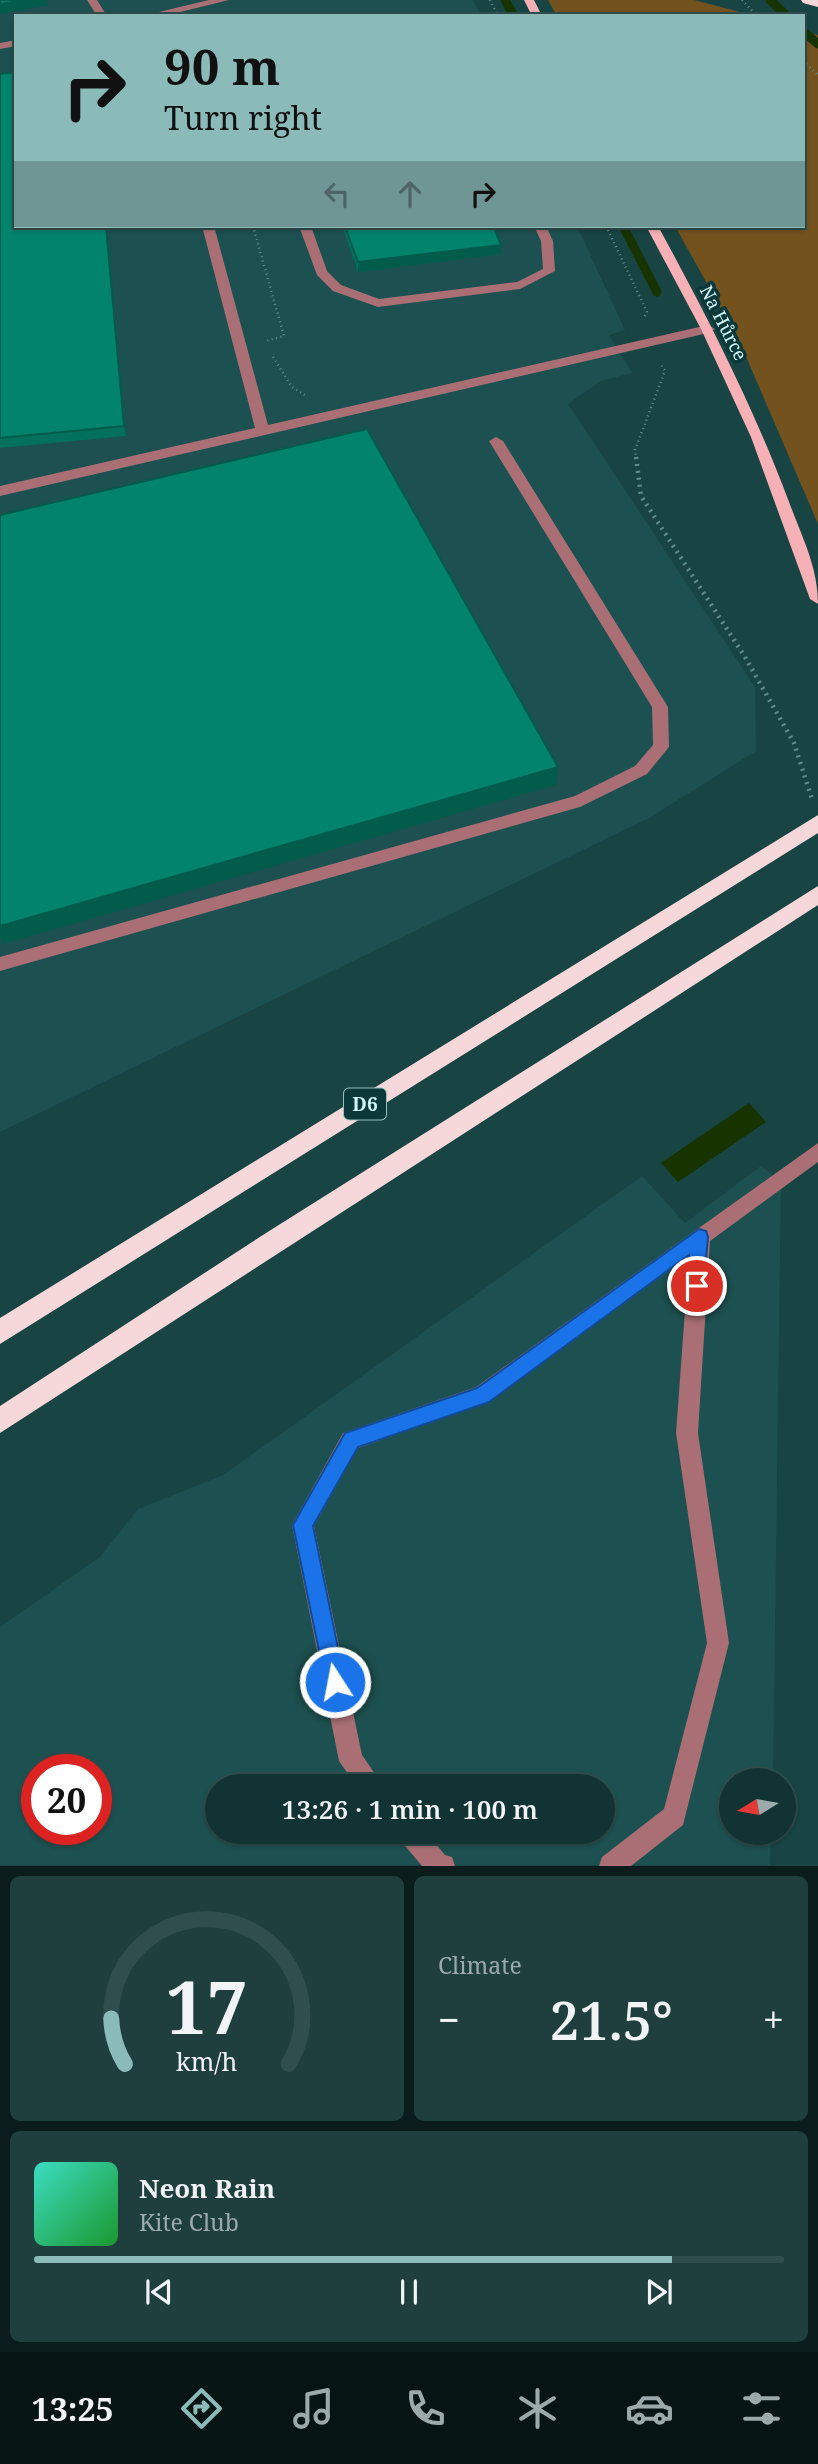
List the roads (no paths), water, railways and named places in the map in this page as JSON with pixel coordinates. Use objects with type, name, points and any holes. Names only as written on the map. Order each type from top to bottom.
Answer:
[{"type":"highway","points":[[807,0],[818,3]]},
{"type":"highway","name":"D6","points":[[0,1332],[731,876],[816,814]]},
{"type":"highway","points":[[0,1421],[274,1241],[818,894]]},
{"type":"main road","name":"Na Hůrce","points":[[653,228],[708,328],[758,437],[818,599]]},
{"type":"lane","points":[[157,14],[224,0]]},
{"type":"lane","points":[[209,228],[263,432]]},
{"type":"lane","points":[[307,228],[321,272],[337,288],[378,303],[520,285],[549,271],[547,241],[541,228]]},
{"type":"lane","points":[[0,492],[708,328]]},
{"type":"lane","points":[[0,964],[580,801],[641,770],[661,747],[660,707],[496,441]]},
{"type":"lane","points":[[362,1774],[351,1761],[303,1525],[351,1440],[482,1395],[818,1151]]},
{"type":"lane","points":[[611,1866],[674,1816],[718,1643],[687,1433],[699,1237]]},
{"type":"lane","points":[[420,1844],[437,1864],[443,1866]]},
{"type":"waterway","points":[[505,0],[513,14]]},
{"type":"waterway","points":[[770,0],[785,14]]},
{"type":"waterway","points":[[805,33],[818,44]]},
{"type":"waterway","points":[[624,228],[657,292]]}]
